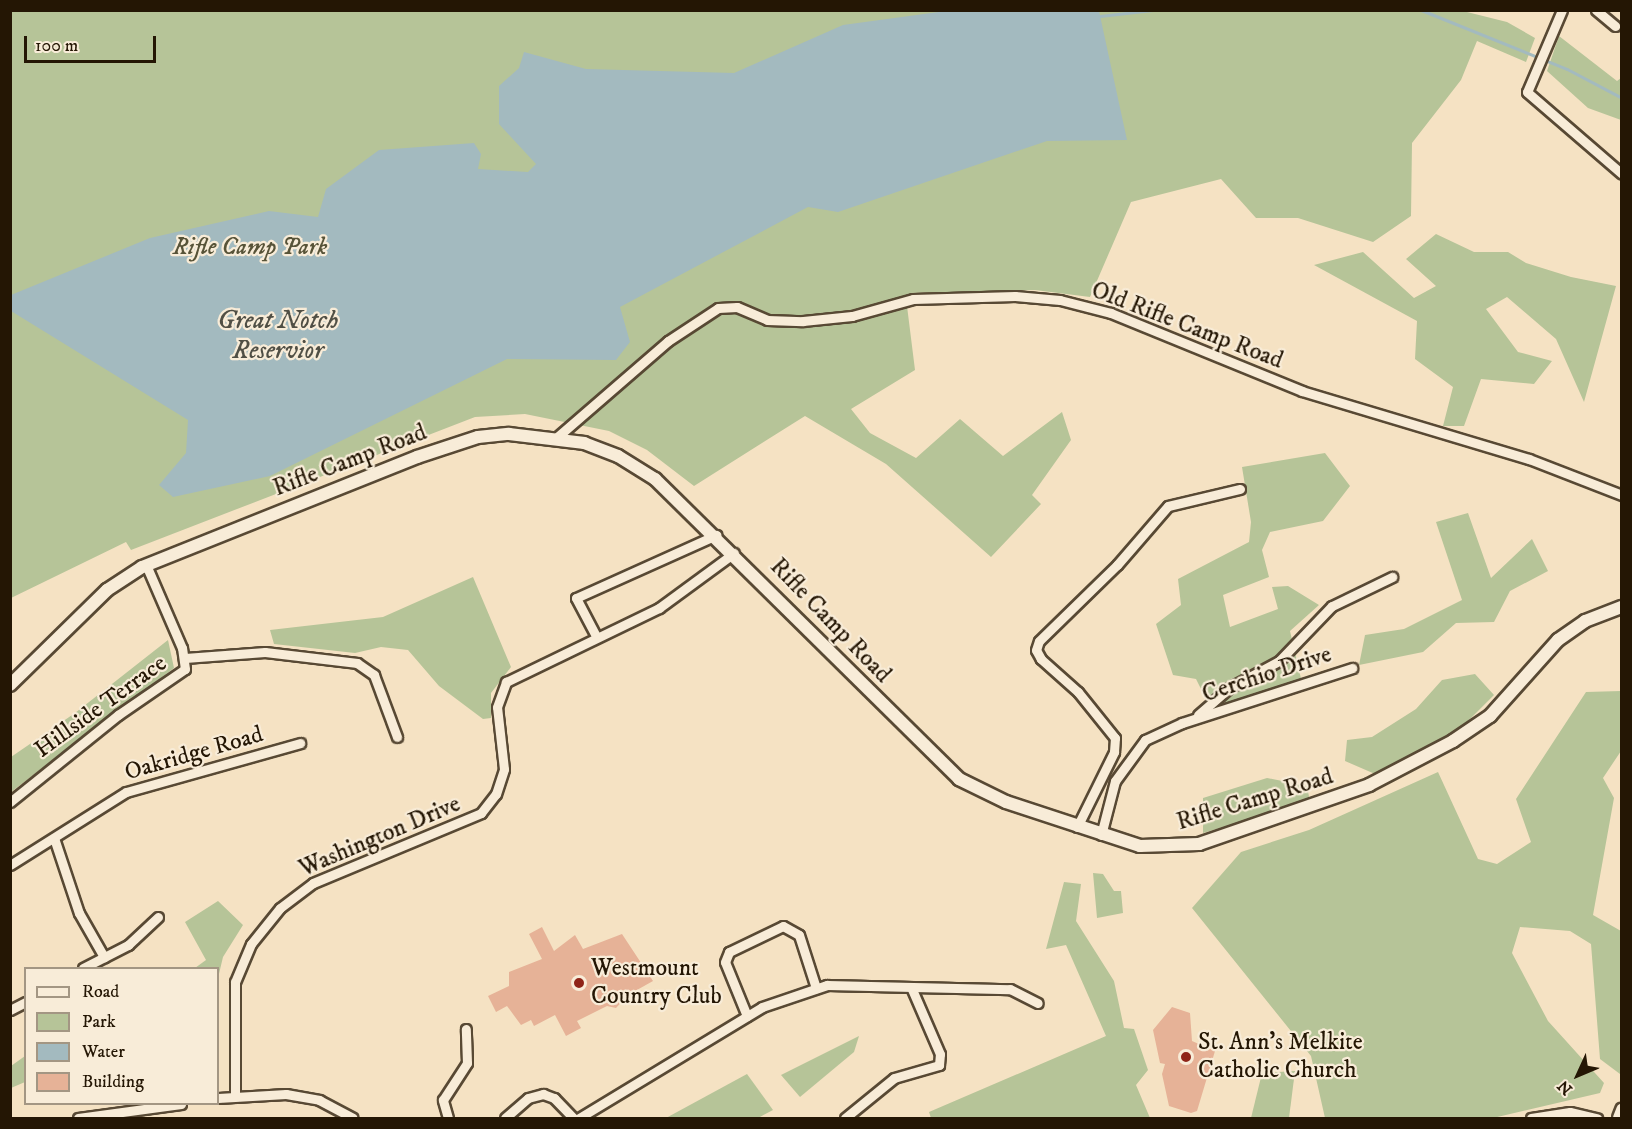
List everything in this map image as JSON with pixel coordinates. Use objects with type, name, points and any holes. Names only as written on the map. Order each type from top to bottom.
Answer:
[{"type":"street","points":[[1562,10],[1527,92],[1622,174]]},
{"type":"street","points":[[1596,10],[1616,26]]},
{"type":"street","name":"Old Rifle Camp Road","points":[[556,438],[668,341],[718,308],[736,307],[767,320],[803,321],[852,316],[913,299],[1015,296],[1060,300],[1111,313],[1302,392],[1529,459],[1622,495]]},
{"type":"street","name":"Rifle Camp Road","points":[[10,685],[107,590],[146,565],[457,442],[509,434],[556,438],[602,449],[636,467],[675,495],[951,773],[997,799],[1101,835],[1161,848],[1199,844],[1369,785],[1453,741],[1490,716],[1558,640],[1584,621],[1622,607]]},
{"type":"street","points":[[1077,827],[1114,752],[1115,738],[1078,692],[1041,659],[1035,650],[1039,641],[1118,564],[1168,506],[1240,489]]},
{"type":"street","points":[[596,636],[576,598],[716,535]]},
{"type":"street","name":"Washington Drive","points":[[235,1096],[234,991],[238,970],[251,944],[288,899],[313,883],[481,813],[496,794],[504,769],[497,707],[501,687],[596,636],[674,599],[734,553]]},
{"type":"street","name":"Hillside Terrace","points":[[10,802],[118,715],[176,679],[185,669],[185,658],[146,565]]},
{"type":"street","name":"Cerchio Drive","points":[[1193,719],[1229,688],[1280,661],[1332,606],[1392,577]]},
{"type":"street","points":[[185,658],[265,652],[357,663],[374,675],[397,737]]},
{"type":"street","name":"Cerchio Drive","points":[[1101,835],[1114,782],[1145,740],[1193,719],[1352,668]]},
{"type":"street","name":"Oakridge Road","points":[[10,865],[148,784],[214,770],[300,743]]},
{"type":"street","points":[[1102,777],[1114,782]]},
{"type":"street","points":[[54,838],[79,913],[104,957]]},
{"type":"street","points":[[86,967],[128,945],[158,917]]},
{"type":"street","points":[[747,1016],[725,962],[729,952],[783,926],[799,935],[816,988]]},
{"type":"street","points":[[845,1119],[894,1078],[939,1065],[940,1054],[911,987]]},
{"type":"street","points":[[579,1119],[747,1016],[816,988],[1010,989],[1038,1003]]},
{"type":"street","points":[[10,1010],[24,1003]]},
{"type":"street","points":[[448,1119],[443,1100],[467,1063],[466,1029]]},
{"type":"street","points":[[219,1098],[262,1093],[319,1100],[353,1119]]},
{"type":"street","points":[[506,1119],[528,1098],[543,1094],[554,1098],[573,1119]]},
{"type":"street","points":[[78,1119],[174,1105]]},
{"type":"street","points":[[1619,1119],[1622,1110]]},
{"type":"street","points":[[1531,1119],[1570,1112],[1597,1119]]},
{"type":"green space","name":"Rifle Camp Park","points":[[1459,10],[1507,22],[1535,38],[1526,62],[1477,41],[1461,80],[1412,143],[1411,216],[1373,242],[1298,218],[1256,218],[1221,179],[1131,202],[1090,297],[1035,290],[910,293],[907,306],[915,370],[851,409],[870,433],[916,458],[960,419],[1003,456],[1062,412],[1071,440],[1032,495],[1041,504],[991,557],[886,464],[805,416],[694,486],[647,450],[609,431],[525,414],[475,417],[131,550],[126,542],[11,598],[10,11]]},
{"type":"green space","points":[[1559,36],[1617,81],[1621,78],[1621,120],[1588,108],[1547,71]]},
{"type":"green space","points":[[1436,234],[1474,252],[1508,252],[1526,263],[1571,277],[1616,286],[1584,402],[1556,339],[1507,297],[1486,309],[1518,352],[1552,361],[1534,384],[1481,379],[1464,426],[1443,426],[1453,387],[1415,359],[1417,321],[1314,265],[1363,252],[1414,298],[1436,286],[1406,259]]},
{"type":"green space","points":[[1325,453],[1350,486],[1323,521],[1270,532],[1262,550],[1269,577],[1223,595],[1230,627],[1278,609],[1272,587],[1288,586],[1319,605],[1290,631],[1302,683],[1211,709],[1196,679],[1173,675],[1156,624],[1181,605],[1178,579],[1249,542],[1251,522],[1242,467]]},
{"type":"green space","points":[[1468,513],[1491,578],[1532,539],[1548,571],[1510,591],[1494,622],[1456,623],[1423,652],[1359,665],[1365,635],[1404,629],[1462,600],[1436,522]]},
{"type":"green space","points":[[473,577],[511,667],[491,693],[491,718],[483,719],[439,686],[408,650],[381,647],[355,653],[274,644],[270,630],[383,617]]},
{"type":"green space","points":[[168,640],[174,668],[11,792],[11,757],[75,713]]},
{"type":"green space","points":[[1475,674],[1494,695],[1458,731],[1375,774],[1345,761],[1347,740],[1372,737],[1416,709],[1442,680]]},
{"type":"green space","points":[[1621,691],[1621,751],[1603,778],[1614,798],[1593,915],[1621,931],[1620,1074],[1600,1059],[1591,944],[1570,931],[1520,927],[1512,953],[1548,1021],[1604,1083],[1600,1093],[1493,1118],[1325,1118],[1311,1056],[1192,908],[1241,852],[1309,830],[1438,772],[1478,859],[1497,864],[1531,842],[1516,799],[1586,692]]},
{"type":"green space","points":[[1267,778],[1307,786],[1310,802],[1203,833],[1203,798]]},
{"type":"green space","points":[[1093,873],[1103,874],[1114,891],[1121,891],[1123,913],[1097,918]]},
{"type":"green space","points":[[1064,882],[1081,884],[1076,921],[1114,981],[1124,1028],[1134,1029],[1148,1070],[1136,1085],[1150,1118],[931,1118],[929,1112],[1106,1036],[1066,945],[1046,949]]},
{"type":"green space","points":[[218,901],[243,925],[223,957],[219,974],[219,967],[196,967],[206,960],[185,922]]},
{"type":"green space","points":[[859,1036],[854,1052],[800,1097],[781,1075]]},
{"type":"green space","points":[[24,1057],[24,1082],[11,1088],[11,1066]]},
{"type":"green space","points":[[1295,1071],[1289,1118],[1251,1118],[1262,1073]]},
{"type":"green space","points":[[747,1074],[773,1110],[758,1118],[666,1118]]},
{"type":"water","name":"Great Notch Reservior","points":[[946,11],[1099,11],[1127,140],[1047,141],[838,212],[808,207],[620,307],[630,342],[616,360],[507,359],[270,476],[173,497],[159,485],[186,453],[188,420],[11,311],[11,295],[150,238],[269,211],[318,217],[326,189],[379,150],[474,143],[481,154],[478,169],[528,172],[536,164],[499,124],[499,86],[519,68],[524,52],[586,69],[734,73],[843,25]]},
{"type":"building","name":"Westmount Country Club","points":[[542,927],[554,951],[575,935],[583,949],[622,934],[653,981],[628,995],[616,1008],[607,1006],[577,1021],[581,1028],[566,1036],[555,1015],[534,1026],[531,1020],[521,1025],[507,1006],[496,1012],[488,996],[509,986],[509,972],[542,959],[529,934]]},
{"type":"building","name":"St. Ann's Melkite Catholic Church","points":[[1172,1007],[1190,1013],[1192,1041],[1215,1051],[1197,1111],[1191,1113],[1169,1106],[1162,1074],[1165,1064],[1160,1063],[1153,1030]]},
{"type":"waterway","points":[[1100,16],[1153,10]]},
{"type":"waterway","points":[[1421,10],[1567,69],[1622,98]]},
{"type":"place","name":"Westmount Country Club","points":[[579,983]]},
{"type":"place","name":"St. Ann's Melkite Catholic Church","points":[[1186,1057]]}]
